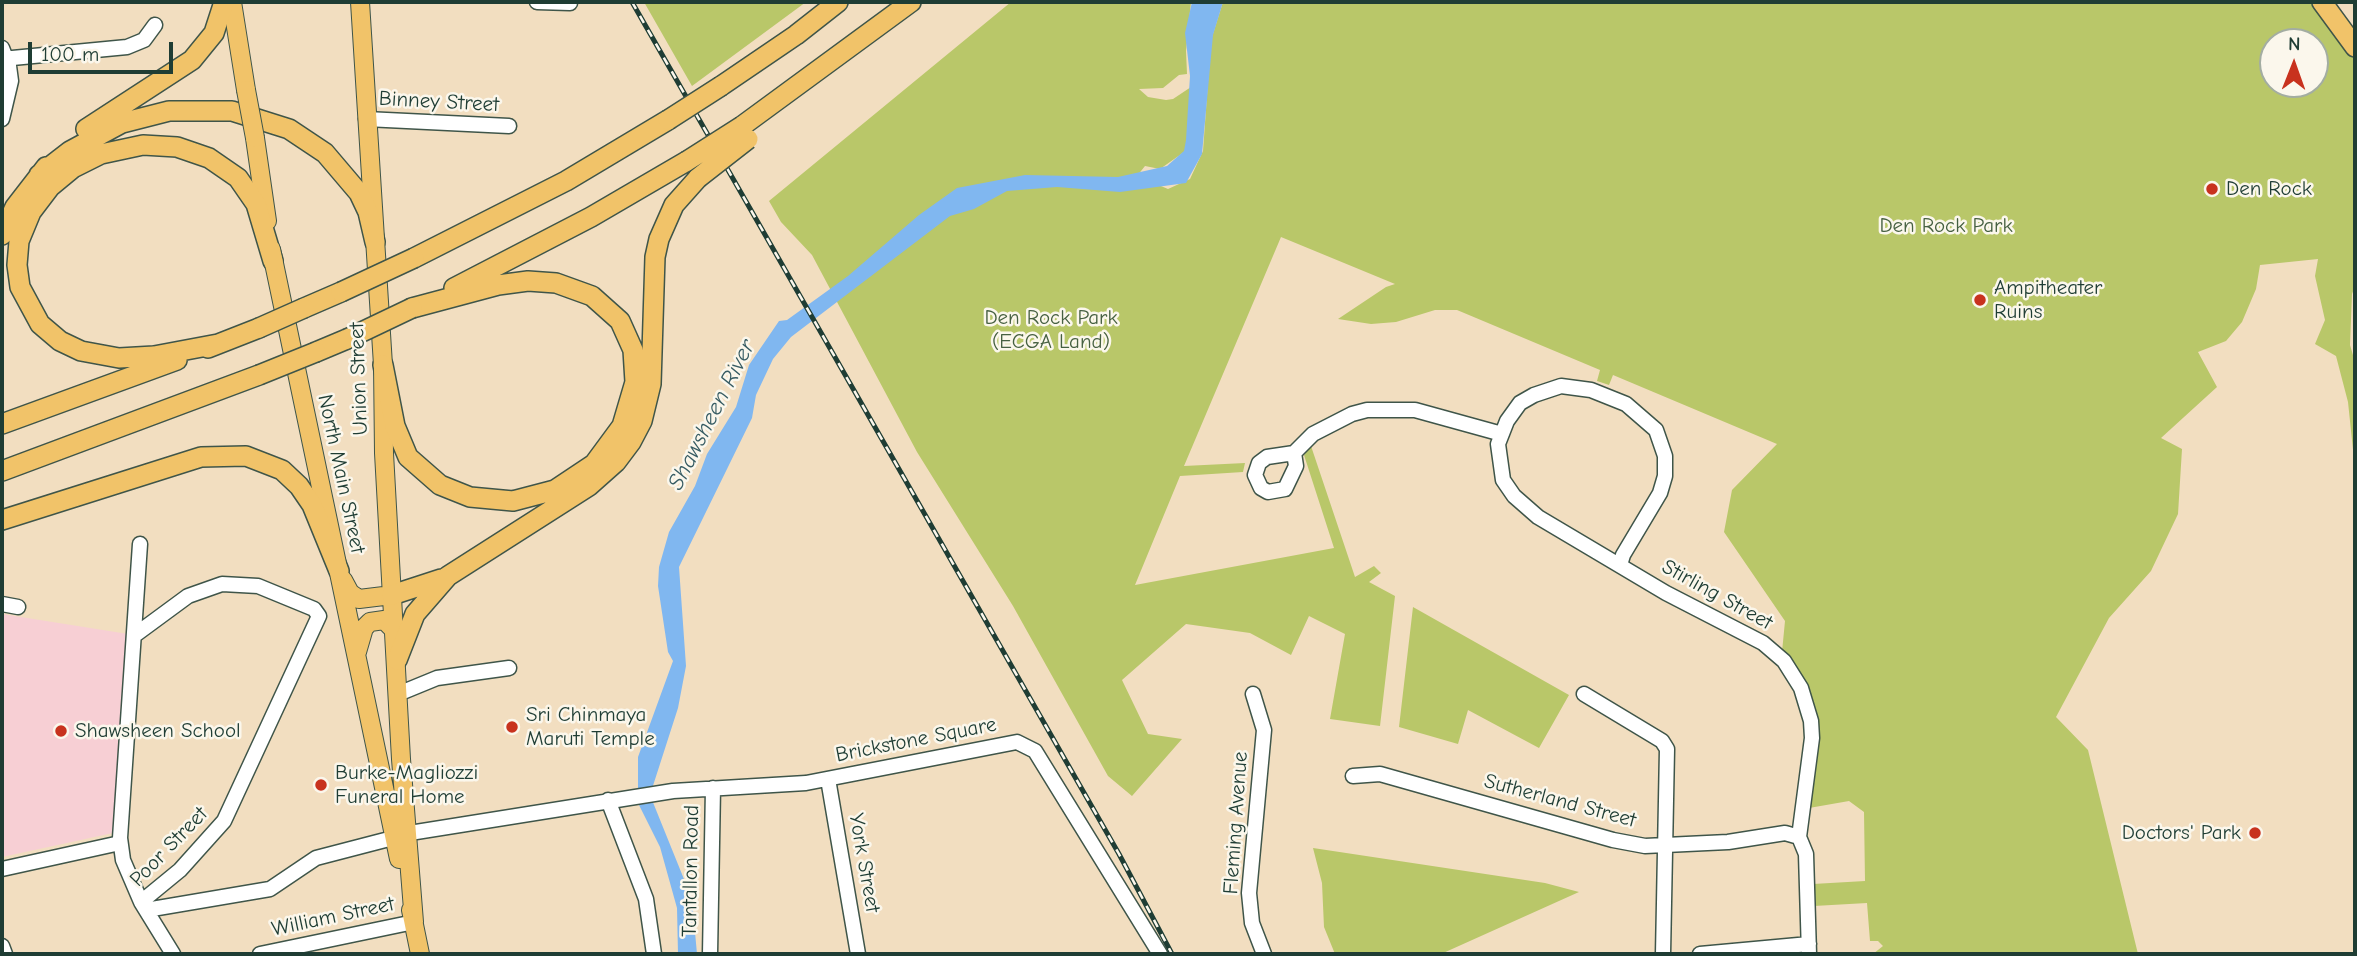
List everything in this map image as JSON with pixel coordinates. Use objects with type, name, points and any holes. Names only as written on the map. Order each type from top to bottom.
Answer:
[{"type":"highway","points":[[2,234],[15,207],[39,176],[84,130],[192,60],[214,33],[224,2]]},
{"type":"highway","points":[[2,424],[127,381],[259,328],[414,258],[566,181],[668,120],[796,35],[838,2]]},
{"type":"highway","points":[[2,471],[316,352],[541,244],[687,161],[745,133],[802,98],[839,57],[911,2]]},
{"type":"highway","points":[[2322,2],[2355,47]]},
{"type":"highway","points":[[2337,2],[2355,26]]},
{"type":"highway","points":[[39,176],[70,151],[122,123],[169,111],[232,111],[289,129],[324,153],[359,193],[368,212],[375,242]]},
{"type":"highway","points":[[392,595],[448,576],[589,486],[616,462],[642,421],[651,384],[655,257],[659,239],[674,205],[745,133]]},
{"type":"highway","points":[[218,344],[154,356],[119,358],[81,351],[60,341],[40,324],[20,287],[17,256],[19,241],[31,212],[50,187],[73,168],[101,154],[144,145],[177,147],[209,158],[238,178],[256,204],[273,261]]},
{"type":"highway","points":[[383,365],[395,426],[404,450],[425,475],[459,494],[513,501],[544,494],[585,471],[616,436],[632,398],[635,358],[620,321],[592,296],[556,283],[528,281],[498,285],[412,308]]},
{"type":"highway","points":[[2,520],[201,457],[246,456],[282,470],[299,486],[312,505],[339,571]]},
{"type":"highway","points":[[397,660],[415,614],[448,576]]},
{"type":"main road","name":"North Main Street","points":[[232,2],[273,261],[355,657],[401,835]]},
{"type":"main road","name":"Union Street","points":[[360,2],[383,365],[397,660],[401,835],[414,922]]},
{"type":"main road","points":[[339,571],[347,589],[357,598],[367,600],[392,595]]},
{"type":"main road","points":[[355,657],[363,631],[370,622],[384,620],[394,630]]},
{"type":"main road","points":[[414,922],[420,954]]},
{"type":"street","points":[[537,2],[570,4]]},
{"type":"street","points":[[2,119],[11,85],[3,55],[127,47],[144,40],[155,25]]},
{"type":"street","name":"Binney Street","points":[[366,119],[509,126]]},
{"type":"street","name":"Stirling Street","points":[[1620,565],[1665,476],[1665,456],[1656,430],[1626,404],[1591,390],[1561,386],[1534,395],[1520,403],[1498,444],[1503,480],[1514,496],[1538,517],[1620,565],[1763,643],[1793,674],[1807,704],[1812,738],[1799,837],[1806,854],[1809,949]]},
{"type":"street","points":[[1294,453],[1313,435],[1332,423],[1352,414],[1384,408],[1415,410],[1502,434]]},
{"type":"street","points":[[140,544],[135,635],[116,843],[143,906]]},
{"type":"street","name":"Poor Street","points":[[135,635],[188,596],[222,584],[258,586],[296,600],[318,614],[319,622],[276,706],[230,811],[191,859],[143,906],[173,954]]},
{"type":"street","points":[[2,604],[18,607]]},
{"type":"street","points":[[398,694],[437,678],[509,668]]},
{"type":"street","name":"Fleming Avenue","points":[[1253,694],[1264,730],[1249,893],[1252,922],[1264,954]]},
{"type":"street","points":[[1584,694],[1662,741],[1667,749],[1663,954]]},
{"type":"street","name":"Brickstone Square","points":[[143,906],[270,889],[316,858],[401,835],[614,799],[713,788],[796,784],[1007,743],[1029,745],[1160,954]]},
{"type":"street","name":"Sutherland Street","points":[[1353,776],[1380,774],[1613,840],[1665,846],[1728,842],[1784,833],[1799,837]]},
{"type":"street","name":"York Street","points":[[828,779],[858,954]]},
{"type":"street","name":"Tantallon Road","points":[[710,954],[713,788]]},
{"type":"street","points":[[614,799],[646,899],[654,954]]},
{"type":"street","points":[[2,869],[116,843]]},
{"type":"street","name":"William Street","points":[[260,954],[414,922]]},
{"type":"street","points":[[2,946],[5,954]]},
{"type":"street","points":[[1700,954],[1809,949]]},
{"type":"shaded area","name":"Shawsheen School","points":[[2,614],[128,634],[113,833],[2,857]]},
{"type":"green space","points":[[644,2],[806,2],[692,86]]},
{"type":"green space","points":[[1011,2],[1191,2],[1186,51],[1187,74],[1179,75],[1163,88],[1139,89],[1148,97],[1166,100],[1173,99],[1191,87],[1187,150],[1160,169],[1145,166],[1137,176],[1168,189],[1190,179],[1203,151],[1211,40],[1223,2],[2315,2],[2355,57],[2355,286],[2352,294],[2350,345],[2355,362],[2355,469],[2348,402],[2336,356],[2315,344],[2325,320],[2315,276],[2318,259],[2260,265],[2256,289],[2242,322],[2226,341],[2198,352],[2217,387],[2161,438],[2182,449],[2178,514],[2151,571],[2109,618],[2056,717],[2088,750],[2138,954],[1873,954],[1883,946],[1878,941],[1870,941],[1867,903],[1814,906],[1813,884],[1865,881],[1864,812],[1849,801],[1809,808],[1815,712],[1810,693],[1798,669],[1782,652],[1785,621],[1724,532],[1732,490],[1777,444],[1613,375],[1609,385],[1597,381],[1600,370],[1457,310],[1435,310],[1396,322],[1371,324],[1338,319],[1386,287],[1395,284],[1281,237],[1184,466],[1245,463],[1243,472],[1180,476],[1135,585],[1334,548],[1304,455],[1311,446],[1355,577],[1374,566],[1381,573],[1369,582],[1395,596],[1380,726],[1330,719],[1345,634],[1309,616],[1291,655],[1250,633],[1186,624],[1122,680],[1148,734],[1182,739],[1132,796],[1108,776],[1013,606],[917,452],[812,255],[781,222],[769,201]]},
{"type":"green space","points":[[1413,607],[1569,695],[1539,748],[1468,710],[1458,744],[1399,727]]},
{"type":"green space","points":[[1313,848],[1545,883],[1579,892],[1441,954],[1335,954],[1324,927],[1322,883]]},
{"type":"water","name":"Shawsheen River","points":[[1192,2],[1223,2],[1213,35],[1202,154],[1186,183],[1120,192],[1057,187],[1007,191],[974,209],[950,216],[791,337],[773,359],[756,395],[752,418],[679,567],[686,666],[678,708],[650,795],[692,899],[697,954],[678,954],[677,908],[660,847],[638,803],[638,757],[673,661],[668,652],[658,586],[659,567],[669,532],[695,486],[707,454],[736,407],[749,365],[779,321],[787,320],[848,276],[919,215],[957,188],[1025,175],[1118,177],[1167,166],[1184,151],[1186,140],[1190,76],[1185,33]]},
{"type":"railway","points":[[632,2],[1119,854],[1172,954]]},
{"type":"place","name":"Den Rock","points":[[2212,189]]},
{"type":"place","name":"Ampitheater Ruins","points":[[1980,300]]},
{"type":"place","name":"Sri Chinmaya Maruti Temple","points":[[512,727]]},
{"type":"place","name":"Shawsheen School","points":[[61,731]]},
{"type":"place","name":"Burke-Magliozzi Funeral Home","points":[[321,785]]},
{"type":"place","name":"Doctors' Park","points":[[2255,833]]},
{"type":"park label","name":"Den Rock Park","points":[[1946,226]]},
{"type":"park label","name":"Den Rock Park (ECGA Land)","points":[[1051,330]]}]
